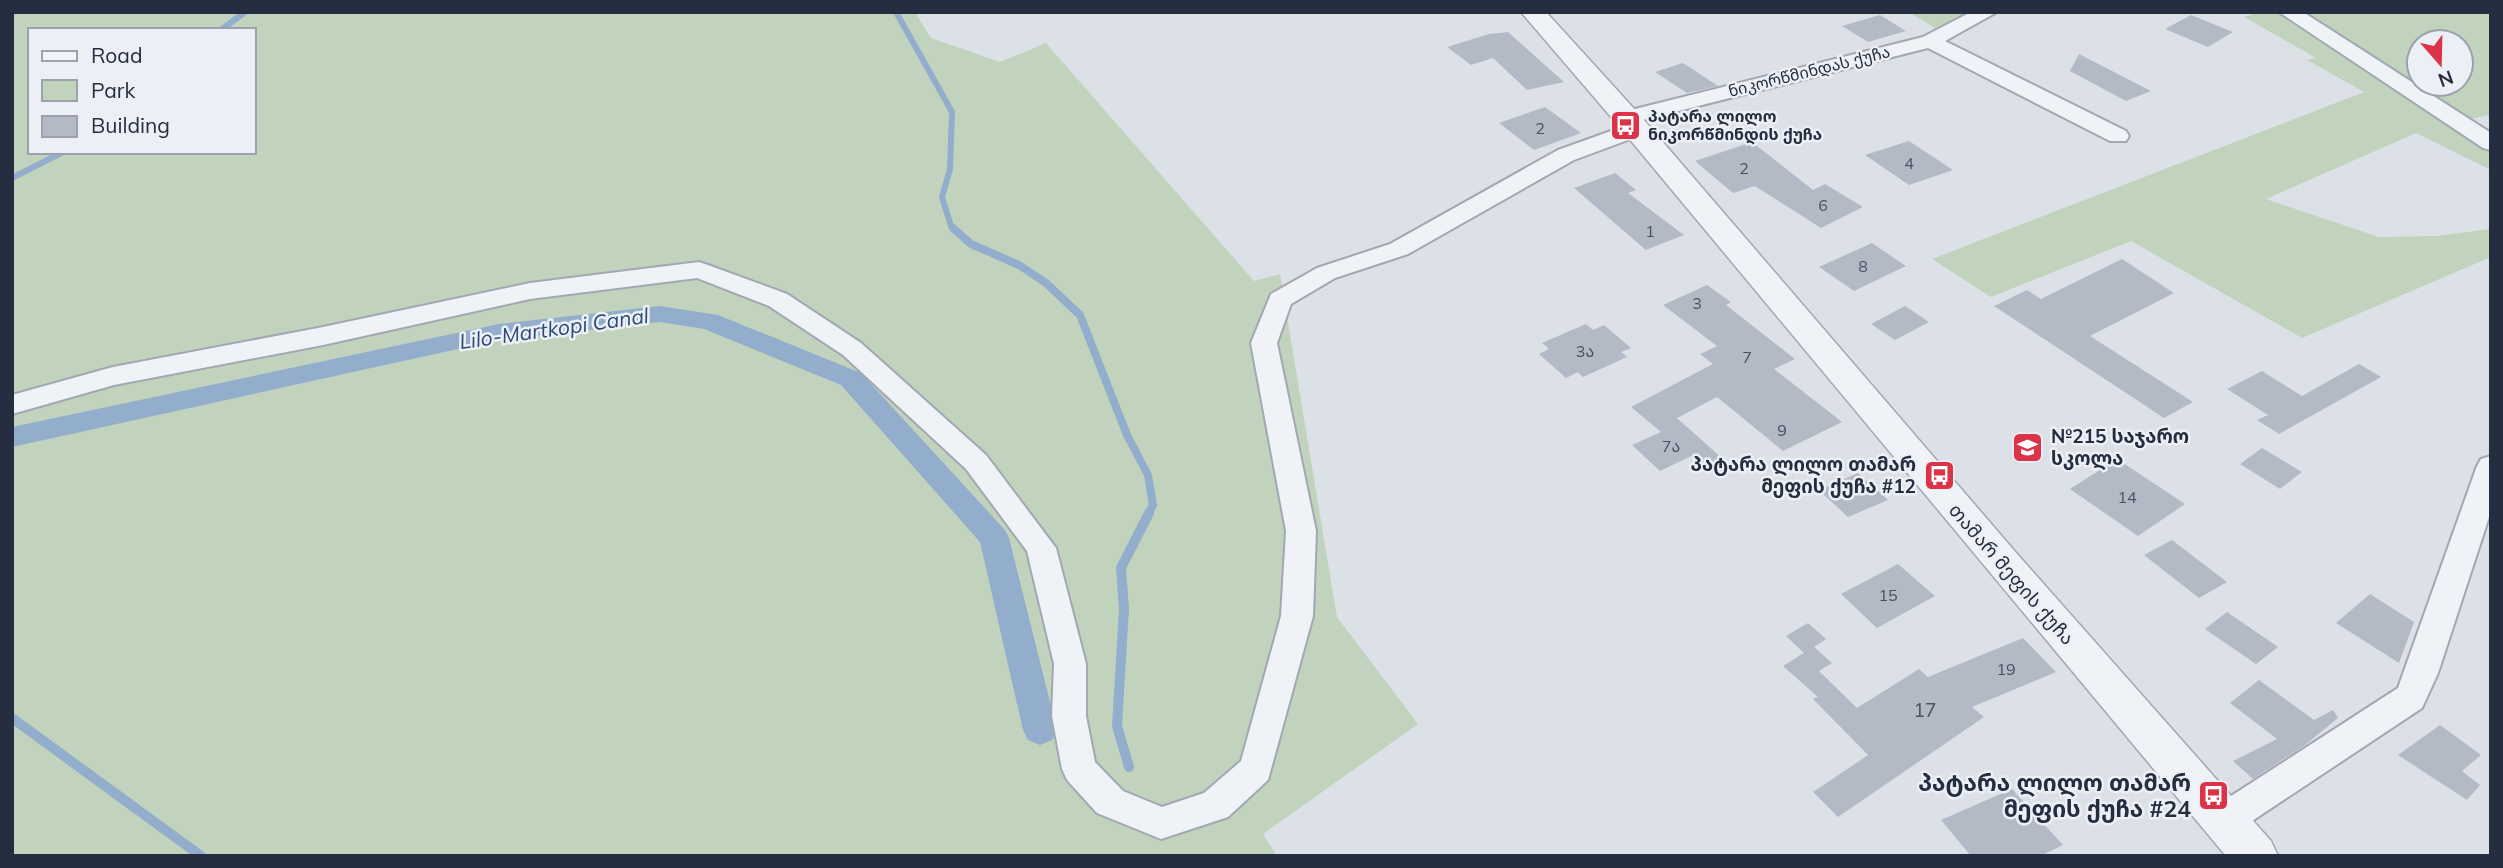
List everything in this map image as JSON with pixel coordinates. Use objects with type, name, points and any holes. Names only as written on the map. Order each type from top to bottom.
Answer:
[{"type":"street","name":"თამარ მეფის ქუჩა","points":[[1533,12],[1632,123],[1987,545],[2255,856]]},
{"type":"street","name":"ნიკორწმინდას ქუჩა","points":[[12,405],[113,376],[336,333],[530,291],[699,270],[778,300],[852,349],[976,462],[1041,548],[1069,664],[1069,716],[1079,769],[1110,802],[1161,823],[1215,806],[1256,769],[1297,616],[1301,531],[1264,343],[1280,300],[1326,272],[1399,249],[1566,155],[1632,123],[1930,41],[1987,12]]},
{"type":"street","points":[[2289,12],[2491,143]]},
{"type":"street","points":[[1930,41],[2118,136]]},
{"type":"street","points":[[2224,820],[2410,698],[2422,673],[2491,466]]},
{"type":"green space","points":[[12,12],[915,12],[931,38],[1000,62],[1046,43],[1254,281],[1280,274],[1337,617],[1418,724],[1263,834],[1277,856],[12,856]]},
{"type":"green space","points":[[1908,12],[1971,12],[1939,30]]},
{"type":"green space","points":[[2248,12],[2284,12],[2405,92],[2405,98],[2414,98],[2491,149],[2491,170],[2416,133],[2266,199],[2379,237],[2436,236],[2491,229],[2491,257],[2302,338],[2131,241],[1991,297],[1932,259],[2364,92],[2307,60],[2316,58],[2244,17],[2252,15]]},
{"type":"green space","points":[[2298,12],[2491,12],[2491,115],[2463,120],[2429,98],[2475,98],[2475,28],[2405,28],[2405,82]]},
{"type":"building","points":[[1880,15],[1906,31],[1868,42],[1842,26]]},
{"type":"building","points":[[2191,15],[2233,32],[2208,47],[2165,29]]},
{"type":"building","points":[[1508,32],[1564,82],[1527,90],[1493,58],[1471,65],[1447,47],[1489,34]]},
{"type":"building","points":[[2079,54],[2151,91],[2126,101],[2070,71]]},
{"type":"building","points":[[1683,63],[1718,86],[1687,93],[1655,72]]},
{"type":"building","points":[[1545,107],[1581,133],[1534,150],[1499,123]]},
{"type":"building","points":[[1909,141],[1953,170],[1909,185],[1865,155]]},
{"type":"building","points":[[1752,142],[1813,190],[1825,184],[1863,207],[1821,228],[1755,186],[1733,193],[1695,161]]},
{"type":"building","points":[[1615,173],[1636,190],[1628,193],[1684,235],[1646,250],[1574,188]]},
{"type":"building","points":[[1872,243],[1906,266],[1854,291],[1819,267]]},
{"type":"building","points":[[2122,259],[2174,293],[2090,336],[2193,402],[2164,418],[1994,306],[2027,290],[2041,299]]},
{"type":"building","points":[[1707,285],[1731,302],[1726,305],[1795,359],[1774,369],[1842,422],[1783,451],[1717,397],[1677,418],[1724,460],[1712,473],[1691,456],[1660,471],[1632,445],[1661,432],[1631,407],[1713,364],[1700,354],[1717,346],[1663,305]]},
{"type":"building","points":[[1905,306],[1929,322],[1895,340],[1871,324]]},
{"type":"building","points":[[1586,324],[1593,330],[1604,325],[1631,348],[1621,352],[1627,357],[1583,377],[1578,372],[1566,378],[1539,354],[1549,349],[1542,343]]},
{"type":"building","points":[[2359,364],[2381,377],[2279,434],[2257,420],[2268,415],[2227,389],[2262,371],[2302,396]]},
{"type":"building","points":[[2262,448],[2302,472],[2280,489],[2240,464]]},
{"type":"building","points":[[2117,459],[2185,504],[2138,536],[2070,489]]},
{"type":"building","points":[[1858,473],[1888,500],[1848,517],[1819,490]]},
{"type":"building","points":[[2172,540],[2227,582],[2199,598],[2144,555]]},
{"type":"building","points":[[1898,564],[1935,596],[1877,628],[1841,594]]},
{"type":"building","points":[[2370,594],[2414,622],[2399,663],[2336,623]]},
{"type":"building","points":[[2227,612],[2278,647],[2256,664],[2205,629]]},
{"type":"building","points":[[1808,623],[1826,639],[1814,647],[1832,663],[1819,671],[1857,708],[1919,669],[1928,677],[2023,638],[2056,672],[1972,707],[1984,717],[1838,817],[1813,792],[1868,755],[1813,699],[1818,697],[1783,666],[1804,653],[1786,636]]},
{"type":"building","points":[[2259,680],[2314,720],[2333,710],[2338,718],[2305,745],[2253,779],[2233,761],[2277,739],[2230,703]]},
{"type":"building","points":[[2440,725],[2481,755],[2462,771],[2480,785],[2467,800],[2398,755]]},
{"type":"building","points":[[2012,789],[2063,845],[2040,856],[1971,856],[1941,820]]},
{"type":"waterway","points":[[224,28],[245,12]]},
{"type":"waterway","points":[[896,12],[952,112],[950,169],[942,197],[953,228]]},
{"type":"waterway","points":[[12,178],[59,154]]},
{"type":"waterway","points":[[953,228],[971,244],[1019,265],[1046,283],[1080,315],[1127,435],[1148,475],[1153,505],[1149,513]]},
{"type":"waterway","name":"Lilo-Martkopi Canal","points":[[12,437],[499,332],[660,314],[709,321],[851,379],[994,538],[1040,730]]},
{"type":"waterway","points":[[1129,767],[1117,726],[1124,609],[1121,568],[1149,513]]},
{"type":"waterway","points":[[12,718],[201,856]]},
{"type":"place","name":"პატარა ლილო ნიკორწმინდის ქუჩა","points":[[1625,125]]},
{"type":"place","name":"№215 საჯარო სკოლა","points":[[2028,447]]},
{"type":"place","name":"პატარა ლილო თამარ მეფის ქუჩა #12","points":[[1939,475]]},
{"type":"place","name":"პატარა ლილო თამარ მეფის ქუჩა #24","points":[[2214,796]]}]
